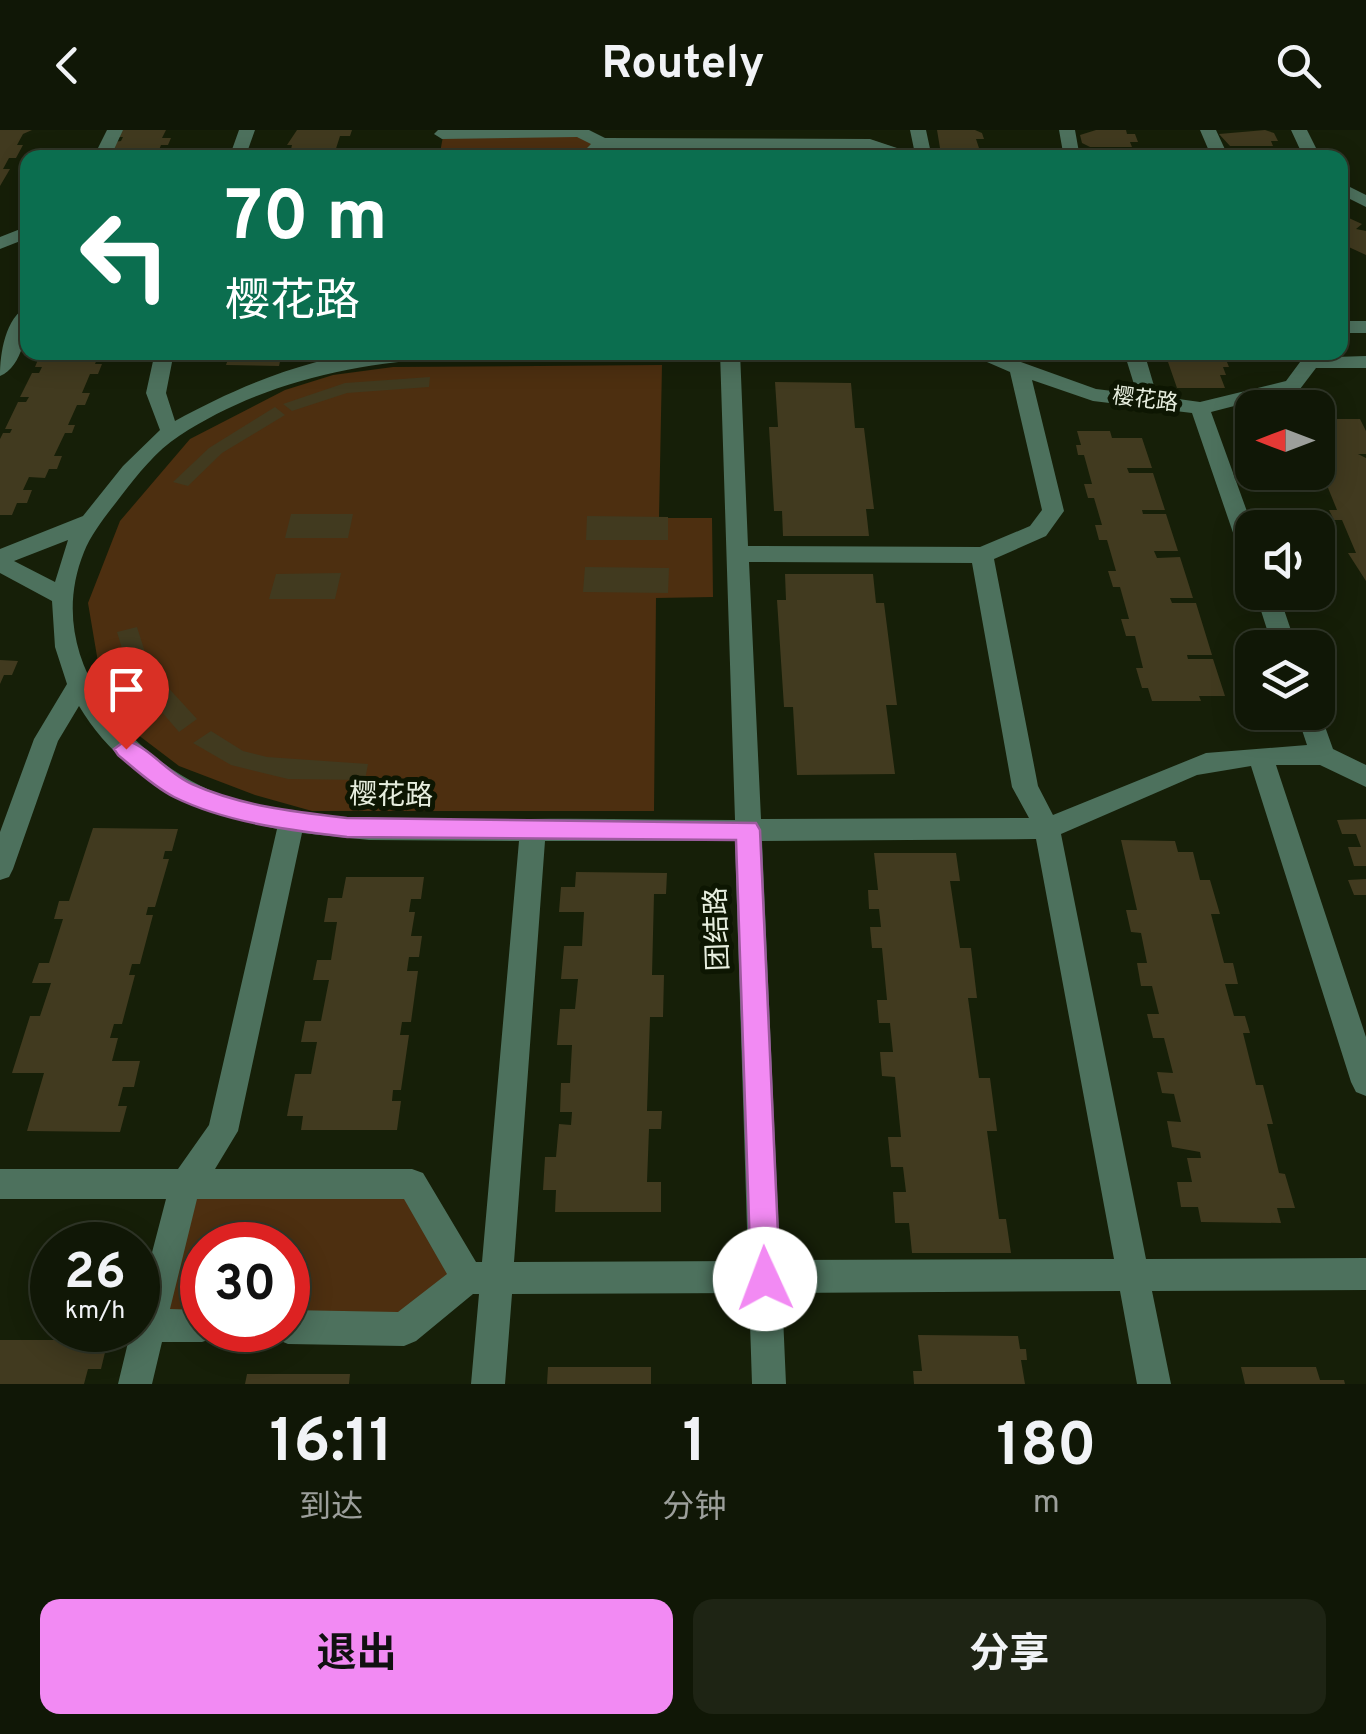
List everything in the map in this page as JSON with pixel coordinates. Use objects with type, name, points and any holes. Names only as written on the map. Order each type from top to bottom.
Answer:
[{"type":"street","points":[[442,132],[580,131],[602,143],[870,144],[888,150]]},
{"type":"street","points":[[594,150],[602,143]]},
{"type":"street","points":[[0,370],[20,329]]},
{"type":"street","points":[[162,360],[154,384],[156,403],[172,432]]},
{"type":"street","name":"樱花路","points":[[362,360],[260,390],[172,432],[126,476],[90,521],[70,560],[64,597],[65,645],[77,688],[106,732],[180,790],[292,821],[347,827],[1047,828],[1194,766],[1260,756],[1323,755]]},
{"type":"street","name":"团结路","points":[[730,360],[769,1384]]},
{"type":"street","name":"樱花路","points":[[996,360],[1093,395],[1200,408],[1294,385],[1306,360]]},
{"type":"street","points":[[1137,360],[1150,402]]},
{"type":"street","points":[[738,554],[982,555],[1038,531],[1053,511],[1018,368]]},
{"type":"street","points":[[1200,408],[1236,510]]},
{"type":"street","points":[[0,560],[90,521]]},
{"type":"street","points":[[982,555],[1025,788],[1047,828],[1154,1384]]},
{"type":"street","points":[[0,560],[64,597]]},
{"type":"street","points":[[0,870],[46,740],[77,688]]},
{"type":"street","points":[[1314,730],[1323,755],[1366,777]]},
{"type":"street","points":[[1260,756],[1366,1082]]},
{"type":"street","points":[[160,1280],[185,1185],[222,1131],[292,821]]},
{"type":"street","points":[[488,1384],[482,1278],[533,830]]},
{"type":"street","points":[[0,1184],[412,1184],[482,1278]]},
{"type":"street","points":[[310,1327],[404,1329],[482,1278],[1366,1274]]},
{"type":"street","points":[[135,1384],[142,1352]]},
{"type":"shaded area","points":[[444,131],[580,133],[600,143],[592,150],[440,150]]},
{"type":"shaded area","points":[[662,365],[659,518],[712,518],[713,597],[656,598],[654,811],[312,811],[255,795],[179,766],[129,728],[101,680],[88,603],[120,521],[190,439],[285,390],[333,375],[393,367]]},
{"type":"shaded area","points":[[185,1185],[410,1188],[460,1277],[401,1324],[310,1323],[310,1222],[180,1222],[180,1322],[160,1321],[160,1291]]},
{"type":"building","points":[[0,130],[32,130],[23,134],[17,145],[23,145],[16,158],[9,158],[3,169],[10,169],[0,186]]},
{"type":"building","points":[[120,130],[166,130],[162,138],[171,138],[159,150],[110,150],[123,137],[116,137]]},
{"type":"building","points":[[297,130],[352,130],[350,136],[340,136],[336,150],[291,150],[292,145],[287,145]]},
{"type":"building","points":[[937,130],[975,130],[984,139],[976,139],[979,148],[940,148]]},
{"type":"building","points":[[1096,130],[1126,130],[1127,134],[1135,134],[1138,142],[1130,142],[1132,147],[1090,147],[1082,143],[1080,135]]},
{"type":"building","points":[[1265,130],[1274,133],[1278,141],[1271,141],[1273,146],[1230,146],[1219,134]]},
{"type":"building","points":[[1348,218],[1362,224],[1356,229],[1366,231],[1366,255],[1348,247]]},
{"type":"building","points":[[38,360],[97,360],[95,364],[102,364],[98,374],[90,374],[82,393],[90,393],[85,405],[77,405],[68,425],[75,425],[72,433],[65,433],[54,456],[62,456],[57,469],[49,469],[45,478],[29,477],[23,490],[32,490],[27,503],[17,503],[12,515],[0,515],[0,439],[12,429],[5,429],[18,402],[26,402],[29,397],[20,397],[32,373],[39,373],[42,367],[35,367]]},
{"type":"building","points":[[228,360],[280,360],[279,366],[226,365]]},
{"type":"building","points":[[1226,360],[1229,367],[1223,367],[1226,375],[1220,375],[1225,388],[1177,388],[1168,362]]},
{"type":"building","points":[[430,377],[429,387],[347,393],[292,411],[283,404],[345,383]]},
{"type":"building","points":[[775,382],[851,383],[855,428],[864,428],[874,509],[866,509],[869,536],[783,536],[782,511],[774,511],[769,427],[778,427]]},
{"type":"building","points":[[275,407],[285,415],[222,453],[188,486],[173,482],[209,448]]},
{"type":"building","points":[[1335,419],[1360,419],[1366,431],[1366,454],[1358,454],[1366,458],[1366,581],[1348,553],[1356,553],[1342,520],[1335,520],[1337,510],[1329,490],[1335,490]]},
{"type":"building","points":[[1077,431],[1110,431],[1112,438],[1142,438],[1152,468],[1127,468],[1129,473],[1153,473],[1165,510],[1142,510],[1143,514],[1166,514],[1178,551],[1154,551],[1157,558],[1180,557],[1193,598],[1170,598],[1172,603],[1196,603],[1212,655],[1187,655],[1188,659],[1213,659],[1225,696],[1199,696],[1201,701],[1152,701],[1148,688],[1142,688],[1136,668],[1143,668],[1135,636],[1126,636],[1121,619],[1129,619],[1120,587],[1113,587],[1108,571],[1116,571],[1107,540],[1099,540],[1095,525],[1102,525],[1094,498],[1088,498],[1084,484],[1092,484],[1084,455],[1078,455],[1076,445],[1081,445]]},
{"type":"building","points":[[291,514],[353,514],[348,538],[285,538]]},
{"type":"building","points":[[587,516],[668,517],[668,540],[586,540]]},
{"type":"building","points":[[585,567],[669,568],[668,593],[583,592]]},
{"type":"building","points":[[341,573],[335,599],[269,599],[276,574]]},
{"type":"building","points":[[785,574],[873,574],[876,603],[884,603],[897,705],[886,705],[895,774],[797,775],[793,707],[784,707],[777,600],[786,600]]},
{"type":"building","points":[[137,627],[150,668],[197,719],[179,732],[130,675],[117,632]]},
{"type":"building","points":[[0,660],[18,661],[12,675],[4,675],[0,684]]},
{"type":"building","points":[[211,731],[243,751],[267,757],[368,764],[365,780],[288,779],[231,765],[193,743]]},
{"type":"building","points":[[1366,819],[1366,866],[1354,866],[1348,847],[1361,847],[1356,834],[1342,834],[1337,820]]},
{"type":"building","points":[[93,828],[178,829],[172,851],[165,851],[163,859],[169,859],[155,907],[148,907],[146,915],[153,915],[140,964],[132,964],[129,975],[135,975],[122,1024],[114,1024],[110,1038],[118,1038],[112,1061],[140,1061],[134,1087],[123,1087],[118,1106],[127,1106],[120,1132],[27,1131],[44,1073],[12,1073],[30,1016],[40,1016],[51,983],[32,983],[39,963],[49,963],[63,919],[54,919],[59,901],[69,901]]},
{"type":"building","points":[[1121,840],[1175,841],[1178,852],[1193,852],[1200,880],[1210,880],[1220,914],[1211,914],[1224,963],[1233,963],[1238,984],[1225,984],[1234,1016],[1245,1016],[1250,1033],[1243,1033],[1256,1085],[1263,1085],[1273,1124],[1267,1124],[1279,1173],[1285,1174],[1295,1208],[1277,1208],[1281,1223],[1201,1222],[1198,1207],[1181,1207],[1177,1182],[1192,1182],[1187,1158],[1201,1158],[1200,1152],[1172,1147],[1167,1121],[1181,1122],[1174,1094],[1162,1093],[1157,1072],[1173,1073],[1164,1038],[1153,1038],[1147,1014],[1159,1014],[1152,986],[1141,986],[1137,963],[1147,963],[1141,933],[1131,932],[1126,910],[1137,910]]},
{"type":"building","points":[[874,853],[956,853],[960,881],[950,881],[960,948],[971,948],[977,998],[968,998],[979,1078],[990,1078],[997,1131],[987,1131],[999,1219],[1006,1219],[1011,1253],[912,1253],[909,1223],[895,1223],[893,1192],[906,1192],[903,1167],[891,1167],[888,1137],[901,1137],[895,1077],[882,1076],[880,1052],[893,1052],[890,1023],[879,1023],[877,1000],[887,1000],[882,948],[872,948],[870,927],[881,927],[879,909],[869,909],[868,890],[878,890]]},
{"type":"building","points":[[576,872],[667,873],[666,894],[654,894],[652,975],[664,975],[663,1017],[650,1017],[647,1111],[662,1111],[661,1129],[649,1129],[647,1182],[661,1182],[661,1212],[555,1212],[556,1190],[543,1190],[545,1157],[556,1157],[559,1124],[571,1125],[572,1112],[560,1112],[561,1083],[570,1083],[572,1045],[557,1045],[560,1009],[575,1009],[578,979],[561,979],[564,946],[582,946],[584,912],[559,912],[561,887],[575,887]]},
{"type":"building","points":[[346,877],[424,877],[421,899],[411,899],[409,912],[415,912],[411,936],[422,936],[419,957],[409,957],[407,971],[418,971],[411,1022],[402,1022],[400,1035],[409,1035],[401,1090],[393,1090],[392,1101],[401,1101],[397,1130],[301,1130],[303,1116],[287,1116],[295,1074],[311,1074],[317,1042],[301,1042],[305,1021],[321,1021],[329,980],[313,980],[317,960],[331,960],[337,922],[324,922],[328,898],[342,898]]},
{"type":"building","points":[[1366,879],[1366,895],[1354,895],[1348,880]]},
{"type":"building","points":[[918,1335],[1018,1336],[1020,1349],[1026,1349],[1027,1360],[1021,1360],[1025,1384],[914,1384],[913,1371],[922,1371]]},
{"type":"building","points":[[0,1340],[30,1340],[30,1352],[105,1352],[101,1369],[88,1369],[84,1384],[0,1384]]},
{"type":"building","points":[[548,1367],[651,1367],[651,1384],[547,1384]]},
{"type":"building","points":[[1241,1367],[1316,1367],[1320,1380],[1344,1380],[1345,1384],[1245,1384]]},
{"type":"building","points":[[247,1374],[350,1374],[349,1384],[245,1384]]},
{"type":"route","points":[[126,749],[180,790],[292,821],[347,827],[748,830],[765,1279]]}]
